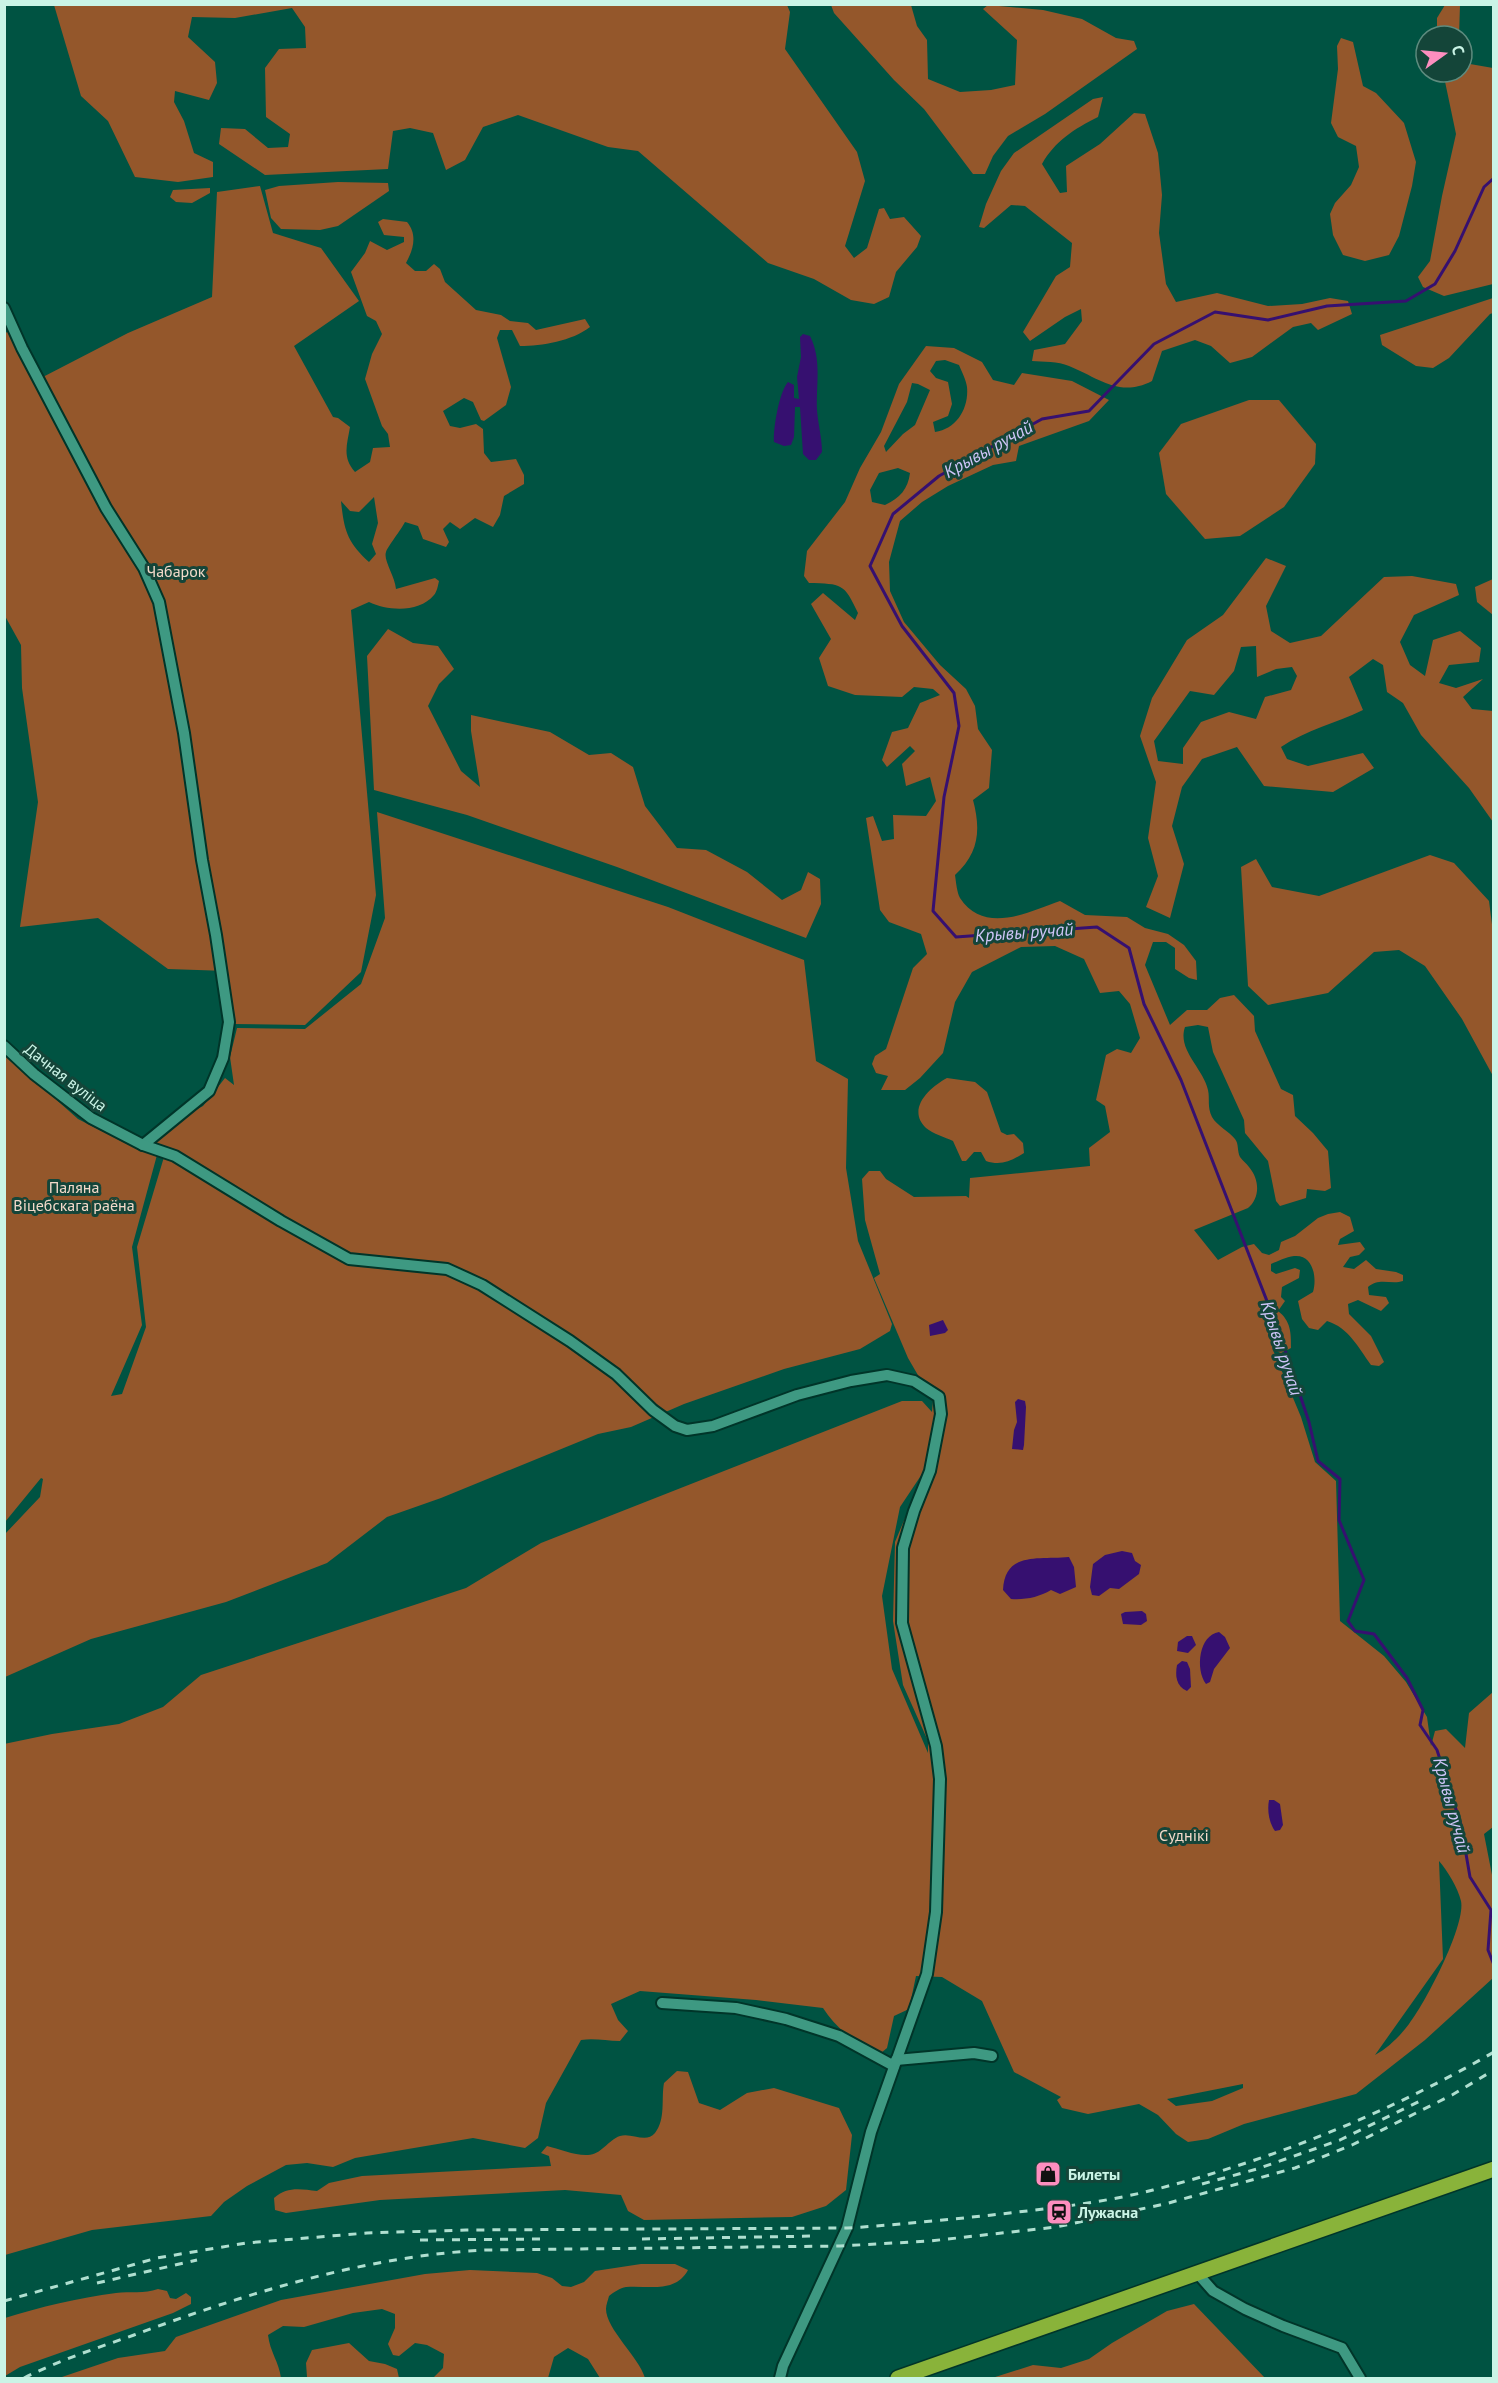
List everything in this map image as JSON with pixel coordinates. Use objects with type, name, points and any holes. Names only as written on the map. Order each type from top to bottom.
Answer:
[{"type":"main road","points":[[898,2379],[1494,2169]]},
{"type":"street","points":[[4,308],[22,348],[106,508],[144,568],[159,602],[184,733],[229,1022],[223,1058],[208,1091],[143,1144]]},
{"type":"street","name":"Дачная вуліца","points":[[4,1046],[34,1074],[91,1118],[143,1144],[175,1156],[281,1221],[349,1259],[447,1269],[482,1285],[570,1341],[616,1374],[653,1410],[675,1426],[687,1430],[713,1426],[797,1395],[851,1381],[887,1376],[914,1381],[939,1397],[941,1414],[930,1471],[914,1511],[903,1548],[902,1623],[908,1653],[936,1746],[940,1779],[936,1912],[927,1974],[895,2063]]},
{"type":"street","points":[[662,2003],[736,2008],[786,2019],[839,2036],[895,2063],[974,2053],[992,2056]]},
{"type":"street","points":[[780,2379],[783,2366],[847,2228],[872,2132],[895,2063]]},
{"type":"street","points":[[1198,2274],[1206,2285],[1245,2309],[1342,2348],[1360,2379]]},
{"type":"green space","points":[[54,5],[787,5],[790,12],[785,49],[857,152],[865,181],[845,246],[854,258],[867,248],[879,209],[884,208],[890,219],[904,217],[921,236],[917,247],[896,272],[889,297],[874,304],[851,300],[814,279],[768,263],[638,151],[608,147],[518,115],[483,127],[465,160],[446,170],[433,133],[410,128],[393,131],[388,169],[265,175],[219,144],[221,128],[245,129],[268,148],[288,147],[290,134],[266,117],[265,68],[279,49],[306,48],[305,27],[292,8],[235,18],[192,17],[188,37],[215,62],[217,83],[209,100],[175,91],[174,102],[184,121],[194,153],[213,162],[213,177],[178,182],[135,177],[108,121],[81,96]]},
{"type":"green space","points":[[831,5],[911,5],[917,26],[927,40],[928,79],[960,92],[991,90],[1015,85],[1017,40],[983,9],[988,5],[1043,10],[1082,19],[1116,38],[1134,41],[1137,49],[1045,114],[1008,136],[993,156],[985,174],[973,174],[924,109],[894,80],[834,13]]},
{"type":"green space","points":[[1445,5],[1460,5],[1459,24],[1437,24],[1437,18]]},
{"type":"green space","points":[[1341,38],[1353,42],[1363,86],[1376,93],[1404,123],[1416,162],[1399,236],[1389,255],[1365,261],[1343,255],[1333,235],[1330,214],[1335,203],[1351,185],[1359,167],[1356,146],[1338,137],[1331,123],[1338,69],[1337,46]]},
{"type":"green space","points":[[1474,65],[1493,68],[1493,284],[1444,296],[1423,287],[1418,277],[1430,261],[1456,134],[1446,84],[1474,84]]},
{"type":"green space","points":[[1103,97],[1098,117],[1066,136],[1042,164],[1060,193],[1067,192],[1066,166],[1100,144],[1134,113],[1145,114],[1158,153],[1162,195],[1159,233],[1166,284],[1176,302],[1217,293],[1268,306],[1302,304],[1330,298],[1348,301],[1352,314],[1318,330],[1311,323],[1293,327],[1252,357],[1230,363],[1211,346],[1195,340],[1162,351],[1152,381],[1129,388],[1109,384],[1065,364],[1032,361],[1034,350],[1065,344],[1082,321],[1081,309],[1030,341],[1023,332],[1056,276],[1070,267],[1072,243],[1025,206],[1011,205],[984,228],[979,227],[986,204],[1001,171],[1014,153],[1093,99]]},
{"type":"green space","points":[[338,182],[388,183],[389,191],[338,226],[320,230],[281,229],[271,218],[265,190],[279,186]]},
{"type":"green space","name":"Чабарок","points":[[260,186],[273,233],[321,248],[359,301],[294,346],[333,417],[350,427],[347,456],[355,472],[370,462],[373,448],[390,447],[388,434],[382,426],[365,379],[372,354],[382,334],[376,321],[367,316],[351,272],[365,253],[370,241],[387,250],[404,242],[404,237],[384,235],[378,222],[383,219],[407,222],[412,232],[413,242],[406,263],[415,271],[426,271],[434,264],[440,269],[445,282],[476,310],[501,315],[510,321],[528,323],[536,330],[585,319],[590,327],[566,339],[529,346],[520,346],[512,330],[500,330],[497,338],[511,387],[506,405],[484,421],[481,420],[473,402],[464,398],[443,411],[450,426],[460,428],[476,424],[483,429],[484,453],[491,462],[516,459],[524,475],[524,484],[504,496],[500,515],[493,527],[475,518],[460,529],[450,522],[443,529],[449,542],[446,547],[423,539],[418,526],[405,522],[386,552],[396,589],[435,578],[439,581],[435,594],[420,605],[403,609],[369,602],[351,610],[376,895],[361,972],[305,1025],[233,1024],[227,971],[168,969],[98,918],[20,927],[38,802],[22,688],[21,645],[5,616],[4,333],[8,332],[39,379],[128,333],[212,297],[217,192]],"holes":[[[374,497],[378,523],[372,544],[376,554],[369,562],[351,542],[341,501],[350,511],[359,512]]]},
{"type":"green space","points":[[210,188],[210,193],[192,203],[176,202],[170,197],[173,190]]},
{"type":"green space","points":[[1493,298],[1493,313],[1449,358],[1433,368],[1416,366],[1382,345],[1380,335]]},
{"type":"green space","name":"Суднікі","points":[[926,346],[954,348],[982,362],[993,380],[1014,385],[1022,373],[1072,381],[1109,400],[1089,421],[1019,446],[1016,461],[993,465],[948,486],[922,502],[900,521],[889,562],[890,591],[904,622],[940,665],[966,689],[975,706],[978,729],[992,750],[989,788],[973,800],[977,821],[976,840],[969,858],[955,875],[957,890],[960,898],[970,909],[981,916],[1007,918],[1060,901],[1085,915],[1127,917],[1145,928],[1168,934],[1184,945],[1196,961],[1197,980],[1175,969],[1175,948],[1166,942],[1153,942],[1145,965],[1170,1025],[1187,1010],[1207,1010],[1220,998],[1234,995],[1254,1016],[1255,1031],[1281,1089],[1293,1095],[1295,1116],[1328,1151],[1331,1188],[1325,1191],[1307,1189],[1306,1198],[1280,1206],[1276,1201],[1268,1161],[1245,1133],[1244,1120],[1213,1052],[1208,1027],[1198,1025],[1185,1027],[1183,1035],[1187,1051],[1205,1082],[1212,1117],[1235,1139],[1240,1157],[1253,1172],[1257,1183],[1255,1199],[1248,1208],[1194,1230],[1218,1260],[1242,1247],[1254,1244],[1262,1253],[1269,1255],[1279,1250],[1281,1242],[1295,1236],[1318,1218],[1340,1212],[1350,1217],[1354,1231],[1340,1239],[1338,1245],[1360,1242],[1365,1249],[1359,1255],[1350,1257],[1343,1267],[1354,1269],[1366,1260],[1376,1269],[1403,1275],[1403,1281],[1376,1282],[1368,1287],[1369,1295],[1386,1297],[1389,1303],[1381,1311],[1358,1300],[1348,1304],[1349,1314],[1371,1336],[1384,1362],[1379,1366],[1371,1365],[1347,1333],[1335,1324],[1327,1321],[1318,1330],[1309,1328],[1302,1319],[1298,1301],[1313,1292],[1314,1287],[1313,1268],[1306,1259],[1294,1256],[1271,1264],[1271,1271],[1276,1274],[1295,1268],[1300,1270],[1299,1278],[1282,1287],[1281,1297],[1285,1301],[1278,1311],[1288,1323],[1291,1348],[1281,1353],[1273,1350],[1301,1417],[1315,1462],[1336,1481],[1340,1621],[1384,1656],[1406,1682],[1427,1717],[1431,1746],[1435,1731],[1446,1729],[1465,1748],[1469,1713],[1493,1692],[1493,1827],[1484,1834],[1493,1880],[1493,1978],[1425,2040],[1356,2094],[1244,2124],[1208,2139],[1188,2142],[1176,2134],[1158,2115],[1139,2104],[1088,2114],[1062,2108],[1057,2100],[1061,2097],[1014,2072],[982,2001],[942,1977],[916,1976],[909,2009],[894,2016],[887,2048],[881,2053],[864,2046],[848,2035],[823,2008],[640,1991],[611,2004],[618,2020],[628,2031],[620,2041],[581,2040],[546,2103],[538,2138],[525,2148],[473,2138],[355,2158],[333,2167],[307,2163],[286,2165],[247,2186],[224,2202],[211,2216],[92,2230],[5,2255],[4,1744],[119,1724],[163,1707],[201,1675],[466,1588],[541,1543],[902,1401],[922,1401],[932,1412],[933,1401],[908,1358],[874,1278],[880,1274],[865,1220],[862,1179],[869,1171],[880,1171],[886,1179],[914,1197],[966,1196],[969,1198],[970,1178],[1090,1166],[1089,1148],[1110,1132],[1105,1106],[1096,1100],[1106,1055],[1117,1049],[1131,1053],[1140,1038],[1130,1004],[1119,991],[1100,993],[1084,959],[1055,946],[1021,947],[972,972],[955,1002],[943,1053],[920,1078],[905,1090],[881,1090],[888,1076],[876,1073],[872,1064],[875,1056],[886,1049],[913,968],[927,954],[921,934],[889,922],[880,910],[866,818],[873,816],[882,841],[894,839],[893,815],[926,816],[936,801],[930,777],[906,786],[902,764],[915,751],[910,746],[887,767],[882,760],[892,732],[908,728],[920,703],[940,695],[933,689],[914,687],[902,697],[855,695],[828,686],[819,658],[831,639],[811,604],[823,593],[855,620],[858,613],[841,587],[809,583],[804,576],[807,551],[845,502],[860,468],[881,432],[899,384]],"holes":[[[945,360],[959,365],[966,382],[967,395],[964,410],[955,422],[950,427],[935,432],[933,422],[948,416],[952,404],[948,382],[936,378],[930,371],[936,361]],[[912,383],[930,390],[915,425],[886,452],[884,446],[907,402]],[[898,468],[910,473],[902,492],[885,505],[872,502],[870,490],[879,473]],[[926,1468],[895,1542],[893,1621],[903,1685],[928,1741],[928,1753],[892,1669],[882,1596],[900,1507]],[[1439,1861],[1452,1880],[1461,1901],[1457,1928],[1434,1983],[1416,2014],[1398,2037],[1375,2055],[1443,1959]],[[1243,2084],[1243,2088],[1212,2101],[1176,2106],[1167,2099]]]},
{"type":"green space","points":[[1249,400],[1279,400],[1316,444],[1315,464],[1284,507],[1240,536],[1205,539],[1166,494],[1159,453],[1181,424]]},
{"type":"green space","points":[[1266,558],[1286,566],[1266,606],[1271,631],[1290,643],[1321,636],[1384,577],[1412,576],[1456,584],[1459,595],[1414,615],[1400,642],[1410,665],[1425,676],[1433,640],[1460,631],[1481,648],[1479,662],[1449,665],[1439,683],[1456,688],[1483,679],[1463,697],[1472,709],[1493,711],[1493,822],[1469,788],[1421,735],[1403,703],[1387,692],[1383,665],[1373,659],[1349,677],[1363,710],[1301,736],[1281,747],[1287,759],[1308,766],[1363,753],[1374,768],[1333,792],[1264,786],[1237,747],[1202,759],[1182,787],[1172,826],[1184,864],[1170,918],[1146,907],[1158,876],[1148,838],[1156,782],[1140,736],[1152,698],[1187,640],[1223,615]],"holes":[[[1256,646],[1257,677],[1276,669],[1292,667],[1297,676],[1291,690],[1265,697],[1256,719],[1229,712],[1201,722],[1183,748],[1183,764],[1158,761],[1154,741],[1190,691],[1214,695],[1234,671],[1241,647]]]},
{"type":"green space","points":[[1493,579],[1493,615],[1477,602],[1475,587]]},
{"type":"green space","points":[[388,629],[413,643],[438,646],[454,669],[439,684],[428,706],[461,771],[480,787],[471,731],[471,715],[550,732],[589,755],[611,753],[633,767],[645,806],[677,848],[706,850],[747,872],[782,900],[801,890],[808,872],[820,879],[821,904],[806,938],[617,867],[467,815],[374,790],[367,656]]},
{"type":"green space","name":"Паляна Віцебскага раёна","points":[[377,812],[668,907],[804,960],[816,1061],[848,1079],[846,1168],[858,1241],[892,1324],[890,1331],[860,1349],[784,1369],[684,1404],[631,1427],[598,1434],[441,1498],[387,1517],[327,1563],[226,1602],[91,1639],[5,1677],[5,1534],[40,1497],[43,1479],[41,1478],[5,1522],[5,1054],[78,1119],[129,1145],[203,1106],[225,1078],[234,1085],[230,1057],[237,1028],[305,1029],[361,984],[385,918]],"holes":[[[157,1155],[164,1157],[137,1247],[146,1327],[122,1394],[111,1396],[142,1325],[132,1247]]]},
{"type":"green space","points":[[1430,855],[1454,863],[1489,901],[1494,940],[1493,1076],[1462,1019],[1425,966],[1399,950],[1374,952],[1328,993],[1268,1005],[1248,986],[1241,867],[1256,859],[1272,887],[1319,896]]},
{"type":"green space","points":[[947,1078],[975,1082],[987,1092],[1001,1132],[1007,1135],[1014,1134],[1023,1143],[1024,1153],[1010,1160],[996,1163],[986,1161],[981,1152],[974,1152],[966,1161],[962,1161],[953,1141],[926,1128],[920,1121],[919,1106],[934,1087]]},
{"type":"green space","points":[[677,2071],[688,2072],[699,2103],[720,2110],[747,2093],[774,2088],[839,2108],[852,2135],[846,2190],[826,2206],[792,2217],[644,2220],[628,2211],[621,2195],[565,2190],[380,2200],[286,2213],[275,2210],[274,2198],[289,2190],[317,2191],[329,2183],[362,2176],[551,2166],[549,2156],[541,2153],[547,2146],[588,2155],[597,2153],[620,2136],[647,2138],[655,2133],[661,2122],[664,2083]]},
{"type":"green space","points":[[641,2264],[675,2264],[688,2270],[683,2278],[668,2285],[626,2287],[609,2296],[606,2307],[607,2317],[645,2378],[600,2378],[588,2359],[568,2348],[554,2357],[548,2378],[433,2378],[443,2368],[444,2354],[427,2345],[415,2343],[399,2356],[393,2355],[388,2344],[395,2328],[395,2314],[382,2309],[353,2313],[304,2327],[283,2326],[268,2335],[281,2378],[59,2378],[118,2358],[165,2351],[176,2337],[281,2300],[425,2274],[470,2270],[537,2273],[552,2278],[562,2286],[571,2287],[584,2282],[595,2271]]},
{"type":"green space","points":[[158,2289],[167,2291],[170,2298],[176,2299],[186,2293],[191,2297],[191,2304],[173,2313],[20,2367],[5,2376],[5,2318],[88,2297]]},
{"type":"green space","points":[[1194,2304],[1265,2378],[992,2378],[1033,2365],[1061,2368],[1089,2359],[1167,2311]]},
{"type":"green space","points":[[349,2343],[369,2361],[397,2369],[399,2378],[307,2377],[306,2363],[312,2350]]},
{"type":"shaded area","points":[[803,334],[810,336],[817,363],[817,410],[822,452],[816,460],[809,460],[803,454],[800,407],[795,407],[794,437],[791,445],[784,446],[774,442],[777,411],[788,382],[794,385],[794,398],[799,399],[797,377],[801,357],[800,337]]},
{"type":"shaded area","points":[[943,1320],[948,1330],[945,1333],[930,1336],[929,1325]]},
{"type":"shaded area","points":[[1018,1399],[1025,1401],[1026,1407],[1023,1450],[1012,1449],[1017,1422],[1015,1402]]},
{"type":"shaded area","points":[[1122,1551],[1132,1553],[1135,1561],[1141,1565],[1139,1574],[1119,1589],[1110,1588],[1099,1596],[1092,1595],[1090,1587],[1093,1564],[1105,1555]]},
{"type":"shaded area","points":[[1069,1557],[1074,1567],[1076,1587],[1060,1594],[1051,1590],[1022,1599],[1011,1599],[1003,1590],[1005,1578],[1017,1563],[1035,1558]]},
{"type":"shaded area","points":[[1142,1611],[1146,1614],[1147,1621],[1141,1625],[1123,1624],[1121,1614]]},
{"type":"shaded area","points":[[1219,1632],[1225,1637],[1230,1648],[1214,1669],[1210,1682],[1206,1684],[1200,1662],[1203,1646],[1212,1634]]},
{"type":"shaded area","points":[[1187,1636],[1192,1636],[1196,1645],[1188,1653],[1177,1651],[1178,1642]]},
{"type":"shaded area","points":[[1182,1661],[1187,1662],[1190,1669],[1191,1687],[1187,1691],[1178,1683],[1176,1677],[1177,1665]]},
{"type":"shaded area","points":[[1269,1800],[1280,1804],[1283,1825],[1280,1830],[1275,1831],[1271,1824],[1268,1812]]},
{"type":"waterway","name":"Крывы ручай","points":[[1494,178],[1484,187],[1455,251],[1435,284],[1406,301],[1327,306],[1268,320],[1215,312],[1154,344],[1089,411],[1042,419],[939,476],[893,514],[870,566],[902,626],[954,693],[959,726],[944,797],[933,911],[956,937],[1097,927],[1129,948],[1144,1004],[1181,1080],[1279,1332],[1309,1422],[1318,1461],[1340,1479],[1339,1520],[1364,1580],[1348,1621],[1355,1631],[1374,1634],[1407,1678],[1423,1710],[1420,1725],[1437,1750],[1461,1825],[1470,1877],[1491,1910],[1488,1950],[1494,1965]]},
{"type":"railway","points":[[4,2301],[157,2258],[246,2243],[367,2233],[466,2230],[847,2228],[992,2215],[1107,2200],[1191,2180],[1280,2151],[1368,2116],[1453,2075],[1494,2052]]},
{"type":"railway","points":[[24,2378],[79,2355],[263,2291],[352,2268],[442,2253],[487,2250],[840,2246],[930,2241],[1056,2227],[1165,2204],[1295,2168],[1352,2145],[1452,2095],[1494,2070]]},
{"type":"railway","points":[[1202,2184],[1257,2169],[1340,2140],[1420,2101]]},
{"type":"railway","points":[[642,2239],[816,2236]]},
{"type":"railway","points":[[420,2240],[546,2239]]},
{"type":"railway","points":[[97,2283],[197,2260]]},
{"type":"place","name":"Билеты","points":[[1048,2174]]},
{"type":"place","name":"Лужасна","points":[[1059,2212]]}]
